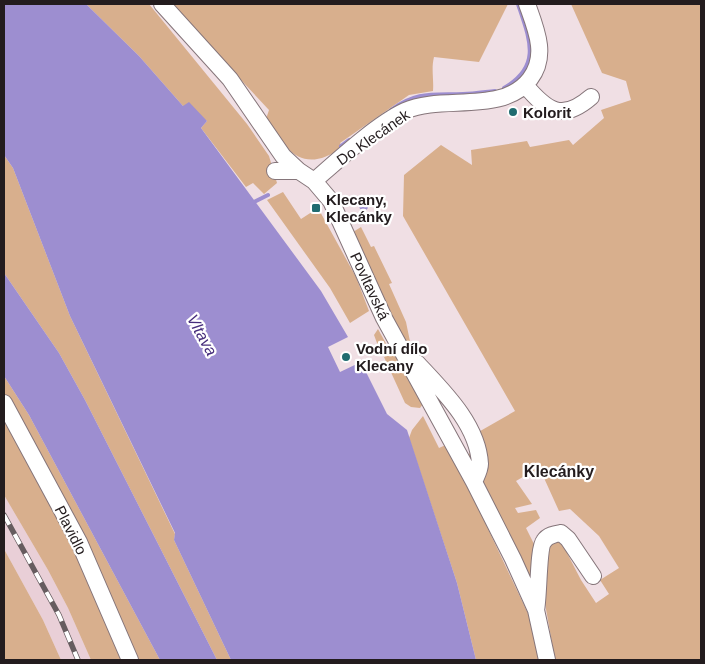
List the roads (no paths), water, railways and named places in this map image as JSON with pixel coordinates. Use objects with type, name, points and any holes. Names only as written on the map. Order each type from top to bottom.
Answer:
[{"type":"street","name":"Povltavská","points":[[162,4],[230,78],[283,156],[299,171],[314,181],[331,201],[384,318],[474,482],[536,610],[547,660]]},
{"type":"street","points":[[527,4],[538,36],[540,52],[535,73],[525,86],[550,110],[561,112],[579,107],[591,97]]},
{"type":"street","name":"Do Klecánek","points":[[314,181],[344,155],[403,112],[422,105],[488,101],[505,97],[525,86]]},
{"type":"street","points":[[275,171],[299,171]]},
{"type":"street","name":"Plavidlo","points":[[4,404],[79,542],[130,660]]},
{"type":"street","points":[[536,610],[540,594],[541,546],[550,535],[561,533],[568,539],[593,576]]},
{"type":"water","name":"Vltava","points":[[4,4],[86,4],[139,56],[183,106],[189,102],[207,121],[201,128],[321,291],[348,337],[328,347],[340,372],[361,362],[387,414],[407,430],[457,583],[476,660],[231,660],[174,540],[175,533],[70,316],[13,168],[4,155]]},
{"type":"water","points":[[360,197],[365,198],[368,208],[365,211],[360,209],[357,200]]},
{"type":"water","points":[[4,273],[59,353],[85,400],[217,660],[160,660],[29,415],[4,376]]},
{"type":"waterway","points":[[504,88],[516,80],[524,71],[530,51],[526,29],[518,4]]},
{"type":"waterway","points":[[391,110],[409,100],[426,95],[471,94],[495,91]]},
{"type":"waterway","points":[[341,146],[349,140]]},
{"type":"waterway","points":[[252,203],[268,195]]},
{"type":"railway","points":[[4,515],[59,615],[78,660]]},
{"type":"place","name":"Kolorit","points":[[513,112]]},
{"type":"place","name":"Klecany, Klecánky","points":[[316,208]]},
{"type":"place","name":"Vodní dílo Klecany","points":[[346,357]]},
{"type":"district","name":"Klecánky","points":[[559,471]]}]
